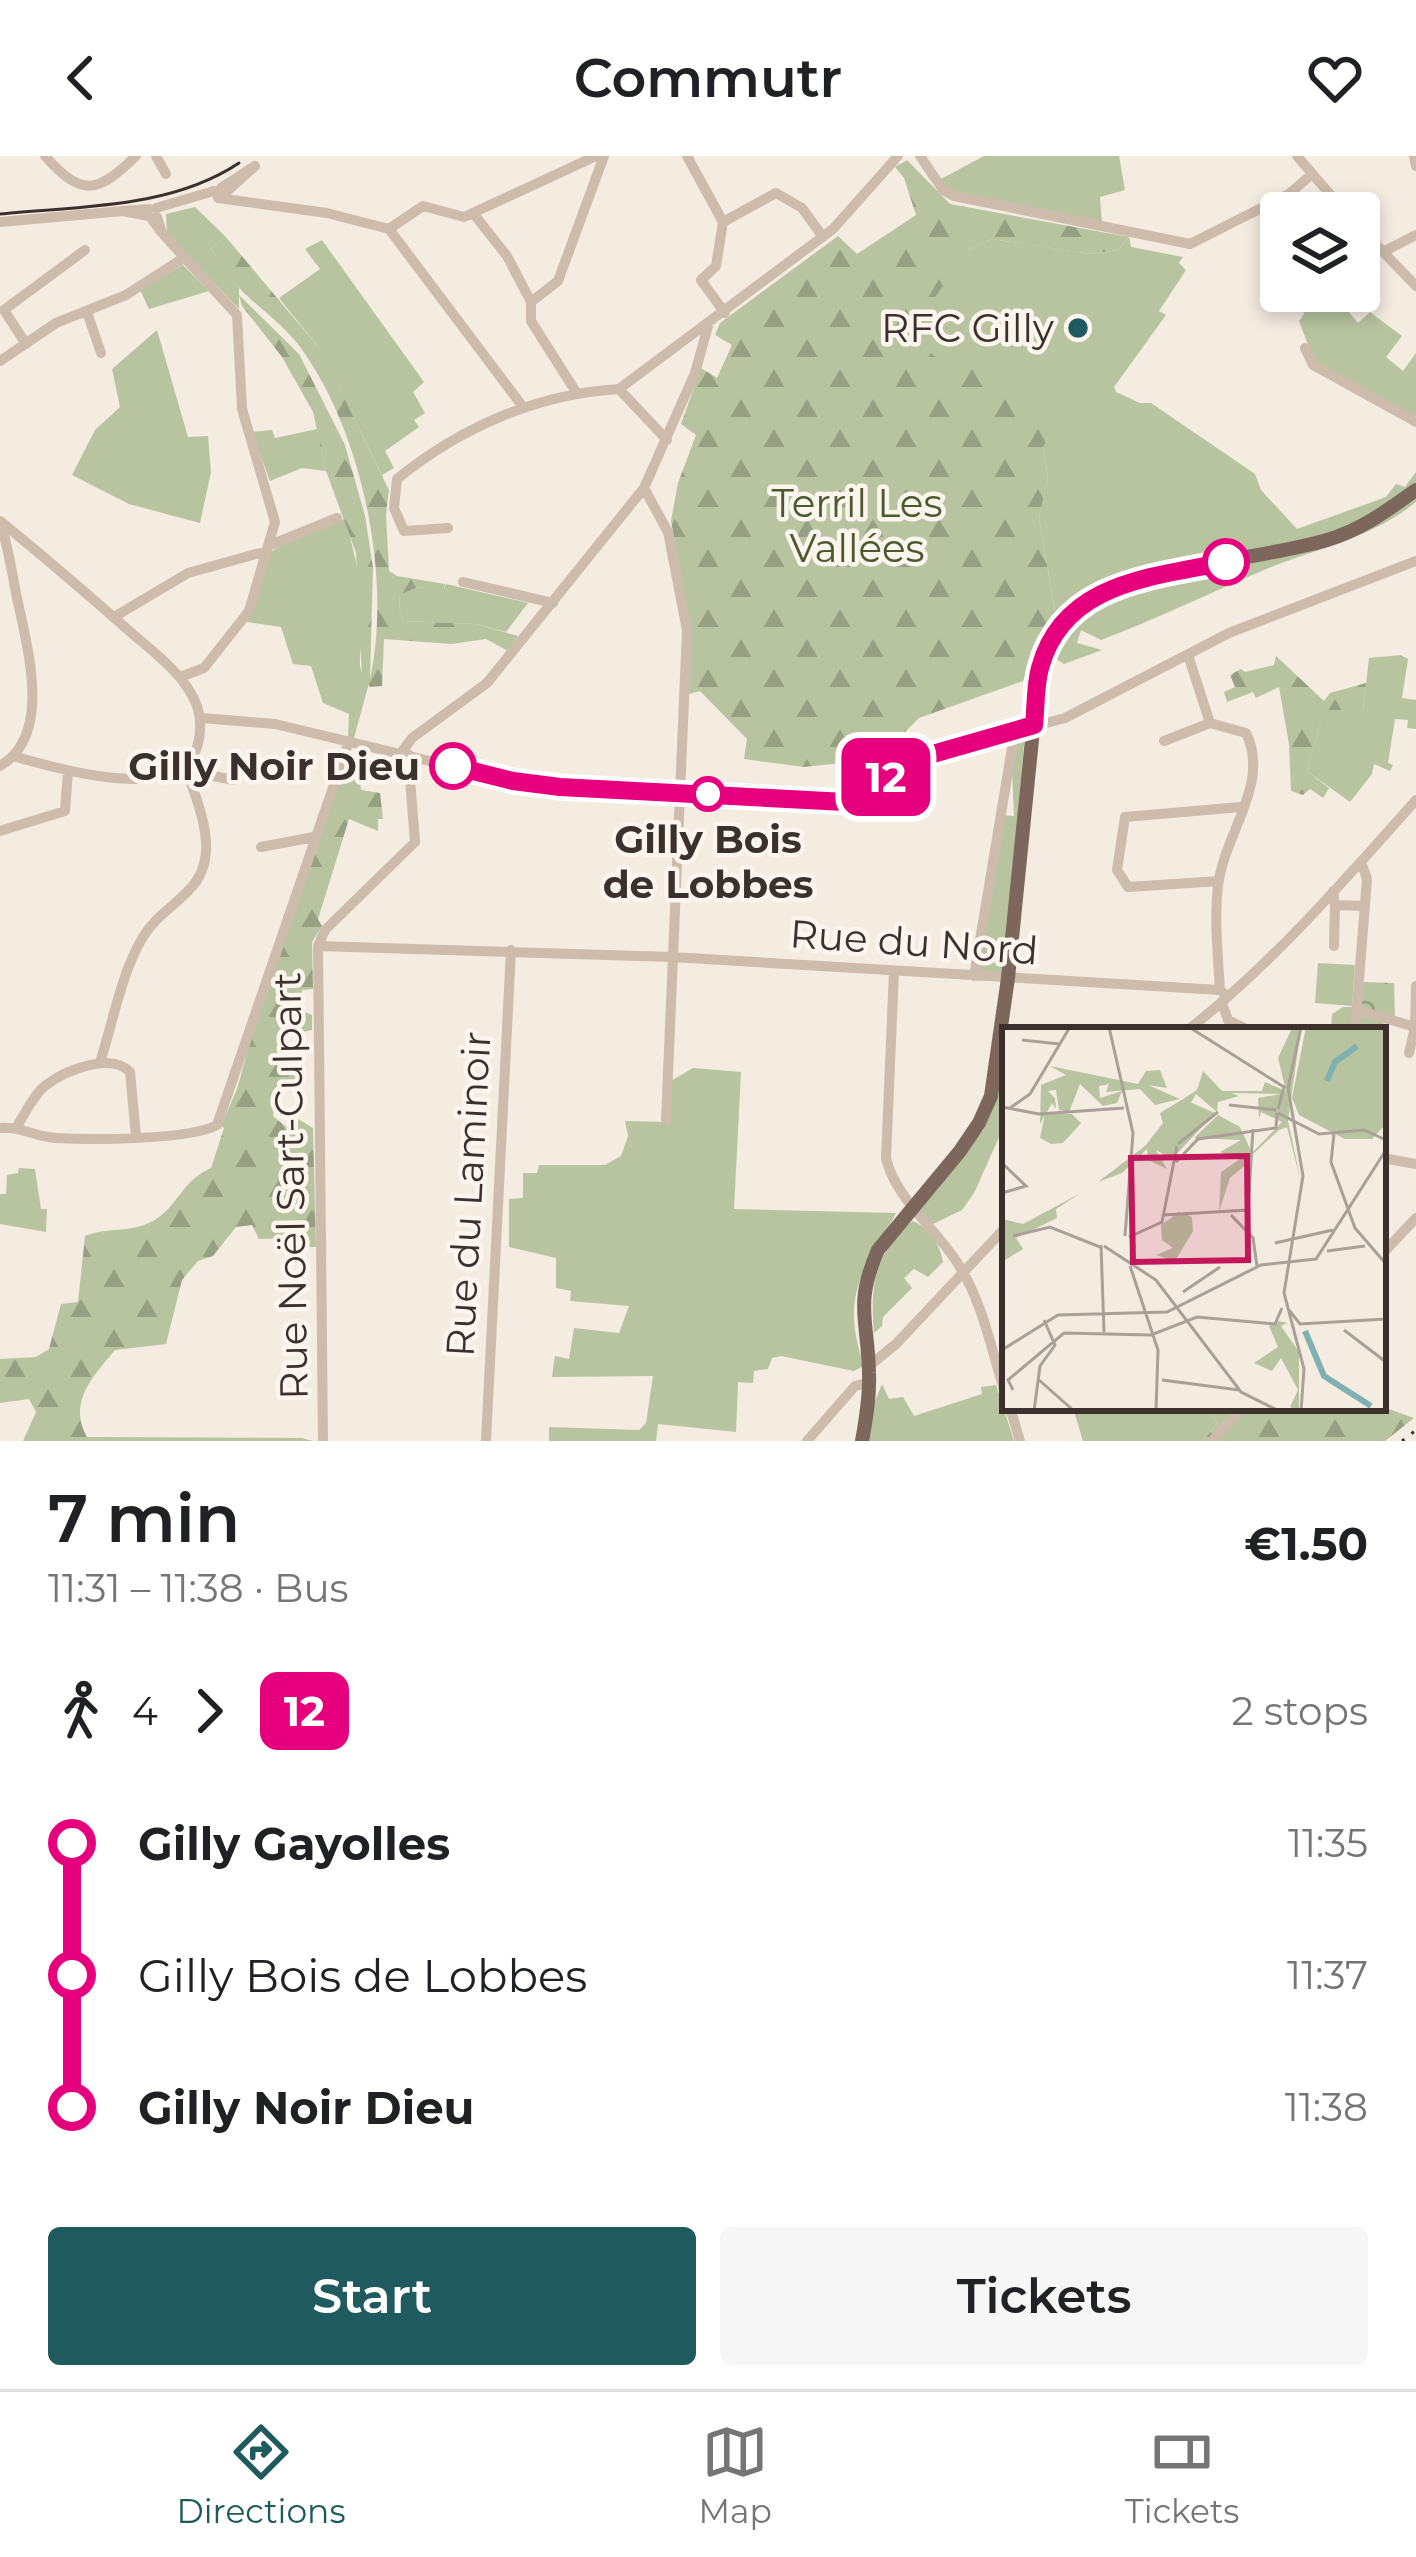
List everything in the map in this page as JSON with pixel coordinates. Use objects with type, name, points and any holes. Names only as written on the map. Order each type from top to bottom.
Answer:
[{"type":"main road","points":[[862,1441],[870,1374],[862,1292],[878,1250],[970,1137],[991,1096],[1040,670],[1050,642],[1070,614],[1117,585],[1330,539],[1375,519],[1416,490]]},
{"type":"street","points":[[46,156],[77,185],[103,184],[136,156]]},
{"type":"street","points":[[156,156],[166,174]]},
{"type":"street","points":[[0,222],[123,211],[153,214],[219,193],[269,156]]},
{"type":"street","points":[[389,229],[423,206],[464,217],[600,156]]},
{"type":"street","points":[[531,302],[558,281],[600,156]]},
{"type":"street","points":[[687,156],[723,222],[716,266],[700,280],[725,313]]},
{"type":"street","points":[[448,528],[404,530],[394,508],[397,479],[443,444],[523,407],[576,392],[619,389],[823,237],[898,156]]},
{"type":"street","points":[[920,156],[943,190],[954,196],[1190,244],[1288,194],[1312,174]]},
{"type":"street","points":[[1297,156],[1328,192]]},
{"type":"street","points":[[1414,156],[1416,166]]},
{"type":"street","points":[[219,193],[239,202],[327,213],[389,229],[523,407]]},
{"type":"street","points":[[723,222],[776,193],[802,208],[823,237]]},
{"type":"street","points":[[473,213],[508,256],[531,302],[531,321],[576,392]]},
{"type":"street","points":[[153,214],[182,259],[237,315],[242,409],[275,522],[250,611],[205,668],[180,677]]},
{"type":"street","points":[[1383,252],[1416,235]]},
{"type":"street","points":[[1380,249],[1416,286]]},
{"type":"street","points":[[26,344],[4,310],[85,250]]},
{"type":"street","points":[[0,362],[56,323],[126,295],[182,259]]},
{"type":"street","points":[[87,312],[101,353]]},
{"type":"street","points":[[405,754],[412,738],[488,682],[644,488],[705,345],[708,326]]},
{"type":"street","points":[[1305,348],[1313,365],[1416,422]]},
{"type":"street","points":[[619,389],[667,440]]},
{"type":"street","points":[[644,488],[668,532],[687,630],[666,1120]]},
{"type":"street","points":[[114,617],[188,573],[268,549],[337,518]]},
{"type":"street","points":[[0,522],[180,677],[202,718],[198,748],[186,768],[206,839],[203,871],[139,944],[100,1062]]},
{"type":"street","points":[[0,522],[32,655],[33,684],[26,740],[16,757],[0,766]]},
{"type":"street","points":[[202,718],[275,724],[513,781],[845,802],[919,758],[1065,718],[1229,633],[1416,561]]},
{"type":"street","points":[[463,582],[553,603]]},
{"type":"street","points":[[1188,656],[1210,723]]},
{"type":"street","points":[[1164,741],[1210,723],[1246,733],[1255,750],[1249,794],[1219,881],[1223,996],[1228,1020],[1242,1027]]},
{"type":"street","points":[[974,976],[1015,730]]},
{"type":"street","points":[[0,1128],[16,1126],[56,1138],[136,1136],[208,1130],[217,1125],[349,741]]},
{"type":"street","name":"Rue Noël Sart-Culpart","points":[[323,1441],[318,946],[325,930],[415,842],[405,754]]},
{"type":"street","points":[[16,757],[119,779],[186,768],[234,780]]},
{"type":"street","points":[[0,831],[65,811],[68,771]]},
{"type":"street","points":[[1191,1027],[1334,891],[1416,800]]},
{"type":"street","points":[[1219,881],[1128,887],[1117,869],[1125,817],[1241,807]]},
{"type":"street","points":[[260,847],[314,837]]},
{"type":"street","points":[[1355,1027],[1367,879],[1361,862]]},
{"type":"street","points":[[1334,891],[1334,946]]},
{"type":"street","points":[[1336,905],[1365,906]]},
{"type":"street","name":"Rue du Nord","points":[[318,946],[672,957],[1223,996]]},
{"type":"street","name":"Rue du Laminoir","points":[[486,1441],[512,950]]},
{"type":"street","points":[[894,970],[886,1158],[890,1176],[963,1271],[1002,1384]]},
{"type":"street","points":[[1408,1053],[1416,986]]},
{"type":"street","points":[[1357,1010],[1414,1027]]},
{"type":"street","points":[[16,1126],[43,1087],[100,1062],[124,1066],[130,1072],[136,1136]]},
{"type":"street","points":[[1386,1159],[1416,1164]]},
{"type":"street","points":[[1386,1250],[1416,1218]]},
{"type":"street","points":[[807,1441],[1002,1231]]},
{"type":"street","points":[[837,1409],[847,1403],[868,1404]]},
{"type":"street","points":[[1011,1411],[1020,1441]]},
{"type":"street","points":[[1211,1441],[1239,1411]]},
{"type":"green space","points":[[984,156],[1119,156],[1125,190],[1100,197],[1102,223],[958,195],[939,180]]},
{"type":"green space","name":"Terril Les Vallées","points":[[907,160],[950,204],[1129,237],[1118,250],[1091,254],[992,239],[969,249],[921,317],[919,340],[937,359],[962,359],[993,372],[1058,421],[1043,447],[1048,477],[1039,518],[1055,611],[1064,612],[1023,681],[919,718],[893,744],[842,763],[804,767],[744,759],[747,739],[700,691],[689,694],[690,625],[671,521],[678,483],[696,435],[681,424],[701,368],[717,378],[732,345],[715,335],[720,323],[838,236],[857,254],[916,215],[904,178],[895,167]]},
{"type":"green space","points":[[195,207],[225,236],[211,249],[239,288],[239,309],[167,233],[166,214]]},
{"type":"green space","points":[[225,236],[321,350],[389,490],[389,571],[445,584],[444,590],[418,587],[400,595],[404,621],[476,624],[518,636],[508,651],[486,639],[451,644],[384,639],[382,686],[370,687],[362,677],[356,553],[326,471],[313,412],[239,295],[299,354],[345,445],[365,516],[373,567],[370,679],[377,598],[367,509],[356,466],[342,424],[303,351],[239,288],[211,249]]},
{"type":"green space","points":[[1129,237],[1131,247],[1183,257],[1179,263],[1186,270],[1159,311],[1166,315],[1114,387],[1116,392],[1151,403],[1255,474],[1261,490],[1297,529],[1386,497],[1396,484],[1405,487],[1416,472],[1416,485],[1337,536],[1275,552],[1147,570],[1104,583],[1064,612],[1055,611],[1039,518],[1048,477],[1043,447],[1057,421],[962,359],[930,355],[920,339],[919,325],[931,297],[969,249],[992,239],[1092,254],[1118,250]]},
{"type":"green space","points":[[322,240],[424,382],[413,392],[425,413],[414,420],[419,427],[385,451],[394,468],[382,475],[320,349],[279,298],[320,269],[305,249]]},
{"type":"green space","points":[[183,265],[209,291],[149,309],[140,290]]},
{"type":"green space","points":[[1349,312],[1358,323],[1370,312],[1402,336],[1386,357],[1403,371],[1416,353],[1416,419],[1316,366],[1299,321],[1304,314]]},
{"type":"green space","points":[[157,330],[188,437],[208,436],[211,472],[200,523],[129,504],[72,475],[95,430],[120,407],[112,369]]},
{"type":"green space","points":[[317,429],[326,471],[302,468],[270,481],[252,432],[272,430],[275,438]]},
{"type":"green space","points":[[1416,494],[1416,502],[1399,515],[1362,534],[1264,570],[1122,632],[1101,640],[1081,630],[1077,643],[1102,650],[1044,666],[1063,629],[1088,603],[1130,589],[1321,547]]},
{"type":"green space","points":[[344,519],[361,592],[360,667],[369,683],[354,738],[348,737],[349,714],[323,703],[311,666],[293,664],[281,627],[247,622],[269,553],[293,538]]},
{"type":"green space","points":[[446,584],[528,603],[506,632],[476,624],[404,621],[400,595],[418,587],[444,589]]},
{"type":"green space","points":[[1401,655],[1408,659],[1402,698],[1416,700],[1416,729],[1407,728],[1408,720],[1395,719],[1390,771],[1374,764],[1372,774],[1350,802],[1307,771],[1324,709],[1363,710],[1369,658]]},
{"type":"green space","points":[[1276,656],[1324,701],[1330,693],[1366,683],[1363,710],[1324,710],[1307,771],[1329,788],[1323,798],[1310,789],[1303,795],[1291,791],[1279,687],[1256,698],[1253,692],[1227,702],[1224,692],[1235,687],[1230,675],[1274,665]]},
{"type":"green space","points":[[1016,733],[1025,733],[1004,973],[978,972],[1001,815],[1014,816]]},
{"type":"green space","points":[[349,752],[357,755],[361,790],[380,793],[383,819],[378,819],[378,831],[349,819],[318,919],[322,926],[312,942],[313,989],[302,990],[298,1002],[298,1009],[312,1015],[312,1030],[285,1036],[287,1055],[299,1052],[303,1081],[278,1085],[273,1116],[296,1135],[289,1125],[298,1119],[313,1128],[316,1247],[306,1247],[305,1238],[259,1239],[252,1225],[236,1227],[213,1256],[198,1261],[182,1280],[166,1344],[115,1350],[86,1390],[80,1413],[87,1437],[313,1441],[23,1441],[36,1412],[29,1399],[0,1403],[0,1359],[36,1357],[49,1349],[61,1304],[78,1302],[85,1236],[153,1221],[211,1168],[266,985]]},
{"type":"green space","points":[[1318,963],[1355,965],[1352,1006],[1315,1003]]},
{"type":"green space","points":[[1362,982],[1394,983],[1395,1019],[1383,1027],[1331,1027],[1332,1014],[1343,1007],[1356,1007]]},
{"type":"green space","points":[[693,1068],[741,1072],[734,1209],[896,1213],[858,1286],[854,1320],[864,1366],[854,1371],[772,1358],[768,1369],[754,1371],[753,1383],[738,1382],[736,1432],[658,1424],[656,1441],[549,1441],[549,1427],[639,1430],[646,1423],[653,1376],[552,1377],[555,1356],[569,1359],[574,1328],[619,1333],[629,1306],[570,1301],[571,1291],[556,1288],[556,1258],[509,1247],[509,1199],[523,1198],[523,1173],[537,1173],[539,1165],[605,1165],[621,1156],[628,1136],[625,1121],[668,1122],[671,1081]]},
{"type":"green space","points":[[1002,1078],[1002,1131],[974,1193],[962,1210],[931,1225],[918,1210],[984,1129]]},
{"type":"green space","points":[[19,1168],[35,1169],[41,1209],[47,1209],[46,1232],[0,1224],[0,1194],[6,1194],[7,1175],[18,1173]]},
{"type":"green space","points":[[912,1221],[933,1237],[943,1262],[928,1277],[914,1269],[904,1278],[912,1288],[874,1333],[877,1272],[889,1246]]},
{"type":"green space","points":[[882,1384],[889,1399],[903,1397],[914,1416],[996,1385],[1014,1441],[868,1441],[872,1409]]},
{"type":"green space","points":[[1386,1408],[1414,1418],[1385,1441],[1203,1441],[1217,1424],[1211,1411]]},
{"type":"green space","points":[[1074,1411],[1211,1411],[1217,1424],[1203,1441],[1083,1441]]},
{"type":"tram line","points":[[0,214],[154,197],[212,178],[239,163]]},
{"type":"railway","points":[[1402,1441],[1416,1430]]},
{"type":"bus line","name":"12","points":[[453,766],[560,787],[845,802],[919,758],[1034,725],[1040,670],[1050,642],[1070,614],[1090,598],[1117,585],[1226,562]]},
{"type":"place","name":"RFC Gilly","points":[[1078,328]]},
{"type":"place","name":"Gilly Noir Dieu","points":[[453,766]]},
{"type":"place","name":"Gilly Bois de Lobbes","points":[[708,794]]}]
